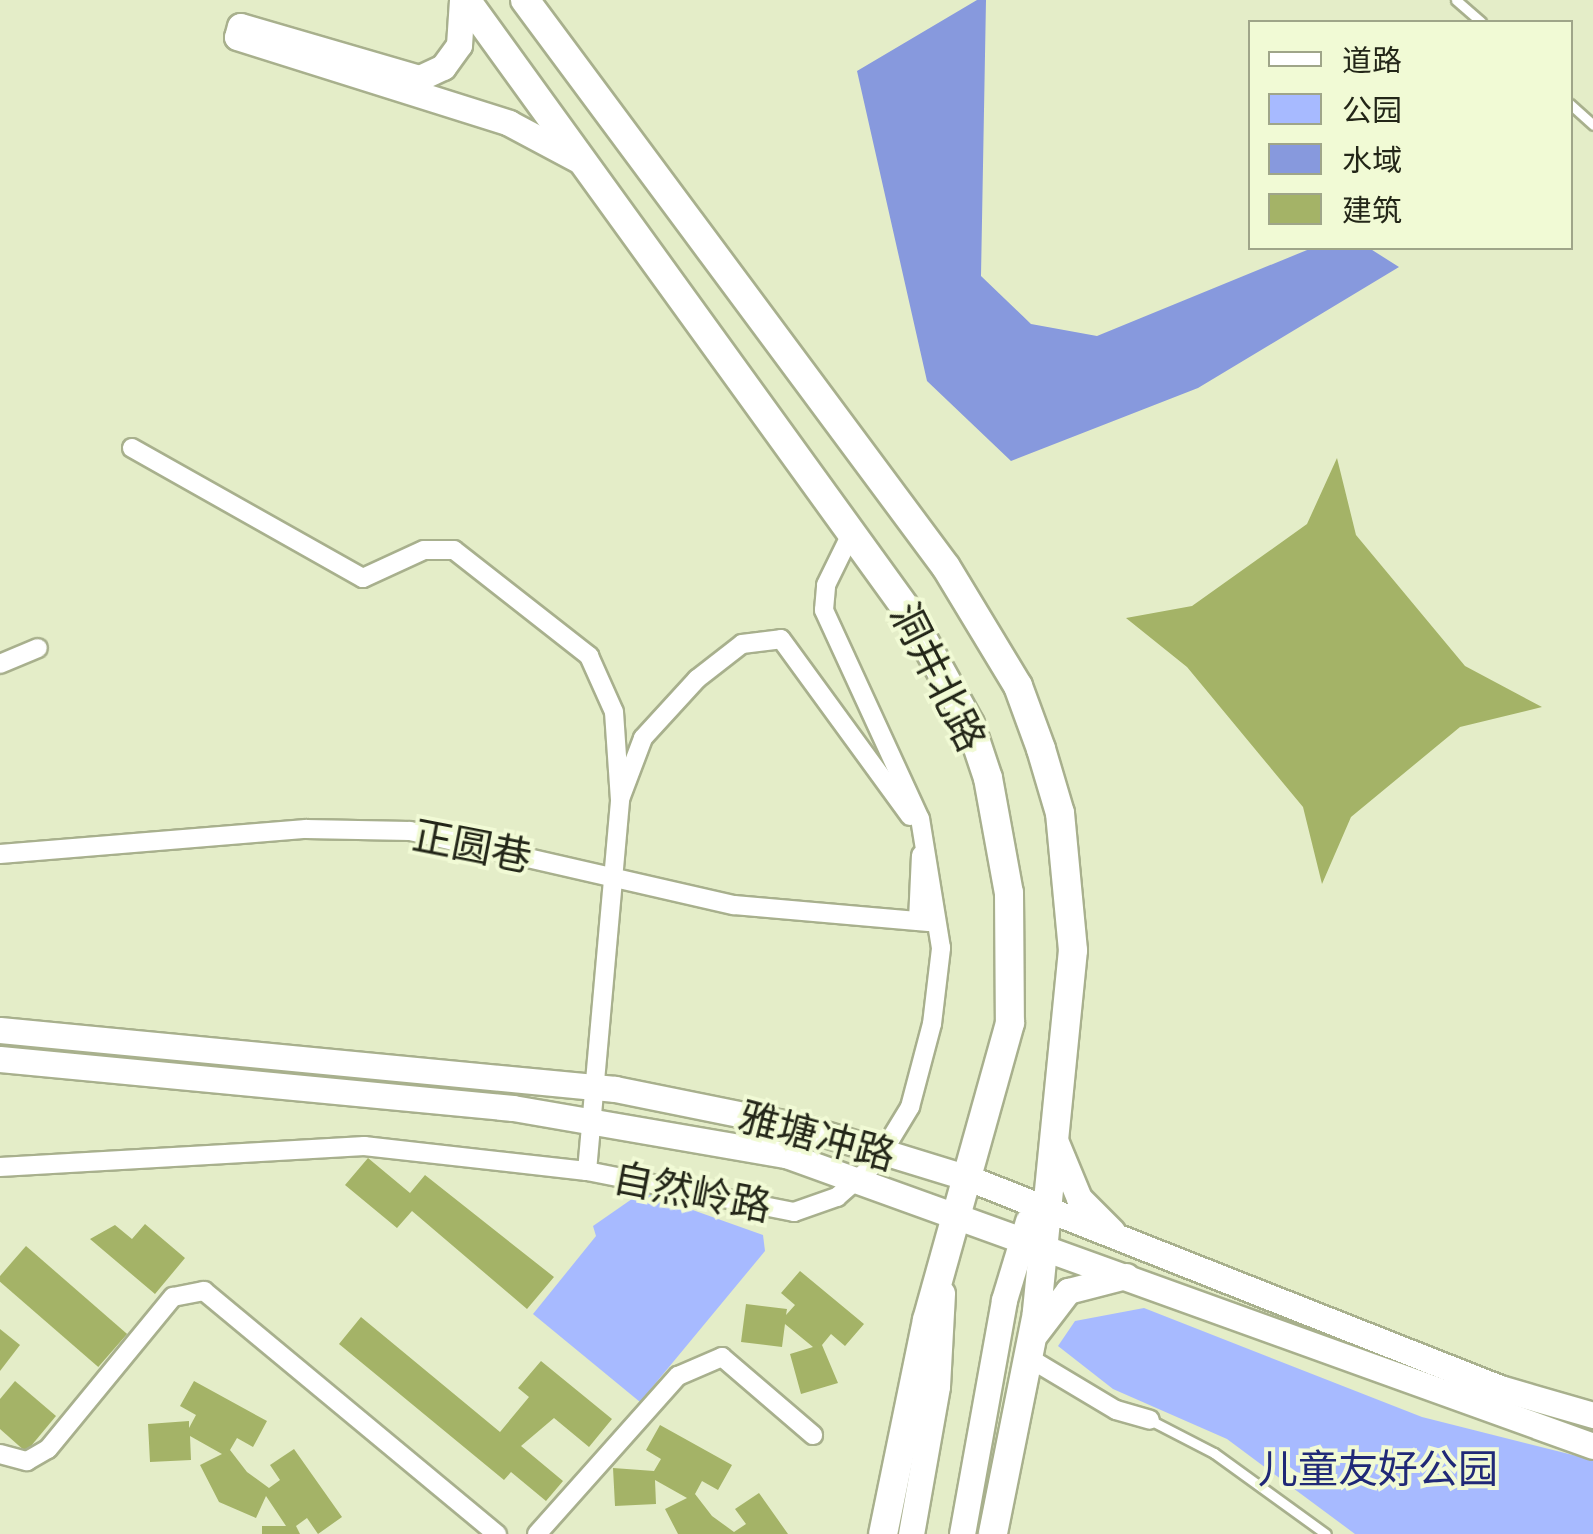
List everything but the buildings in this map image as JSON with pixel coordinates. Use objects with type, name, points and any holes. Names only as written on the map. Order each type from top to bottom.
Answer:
[{"type":"main road","name":"洞井北路","points":[[464,0],[596,174],[853,530],[962,709],[998,827],[1014,963],[1010,1023],[972,1179],[943,1268],[884,1534]]},
{"type":"main road","name":"洞井北路","points":[[524,0],[946,567],[1018,686],[1060,813],[1072,894],[1054,1135],[1034,1240],[1030,1352],[993,1534]]},
{"type":"street","points":[[464,0],[459,45],[443,66],[419,78],[240,26],[237,37],[509,123],[596,174]]},
{"type":"street","points":[[132,448],[363,578],[424,550],[454,550],[588,656],[614,712],[620,799],[587,1170]]},
{"type":"street","name":"自然岭路","points":[[0,1168],[364,1146],[587,1170],[794,1212],[837,1197],[883,1152],[910,1108],[932,1024],[939,923],[920,819],[824,610],[826,585],[853,530]]},
{"type":"street","points":[[620,799],[643,738],[697,679],[742,644],[781,639],[912,818],[923,866],[918,922]]},
{"type":"street","points":[[0,664],[38,648]]},
{"type":"street","name":"正圆巷","points":[[0,854],[306,829],[410,831],[734,904],[939,923]]},
{"type":"street","name":"雅塘冲路","points":[[0,1030],[594,1087],[798,1126],[972,1179],[1500,1388],[1593,1414]]},
{"type":"street","name":"雅塘冲路","points":[[0,1058],[592,1118],[786,1155],[961,1212],[1421,1390],[1593,1446]]},
{"type":"street","points":[[1054,1135],[1079,1198],[1135,1246]]},
{"type":"street","points":[[962,1534],[1004,1300],[1034,1240]]},
{"type":"street","points":[[911,1534],[937,1386],[943,1268]]},
{"type":"street","points":[[1130,1276],[1068,1291],[1030,1352],[1116,1410],[1150,1420]]},
{"type":"street","points":[[0,1454],[26,1461],[48,1449],[173,1297],[204,1291],[469,1528],[497,1534]]},
{"type":"street","points":[[537,1534],[550,1528],[678,1376],[722,1356],[813,1435]]},
{"type":"lane","points":[[1456,0],[1479,20]]},
{"type":"lane","points":[[1573,107],[1593,125]]},
{"type":"lane","points":[[1150,1420],[1214,1453],[1326,1534]]},
{"type":"green space","points":[[642,1192],[763,1235],[765,1251],[640,1402],[533,1314],[596,1236],[593,1226]]},
{"type":"green space","name":"儿童友好公园","points":[[1144,1308],[1422,1417],[1593,1460],[1593,1534],[1355,1534],[1227,1439],[1113,1389],[1058,1346],[1075,1321]]},
{"type":"water","points":[[977,0],[986,0],[981,276],[1031,324],[1097,336],[1307,250],[1372,250],[1399,267],[1198,388],[1011,461],[927,381],[857,71]]}]
